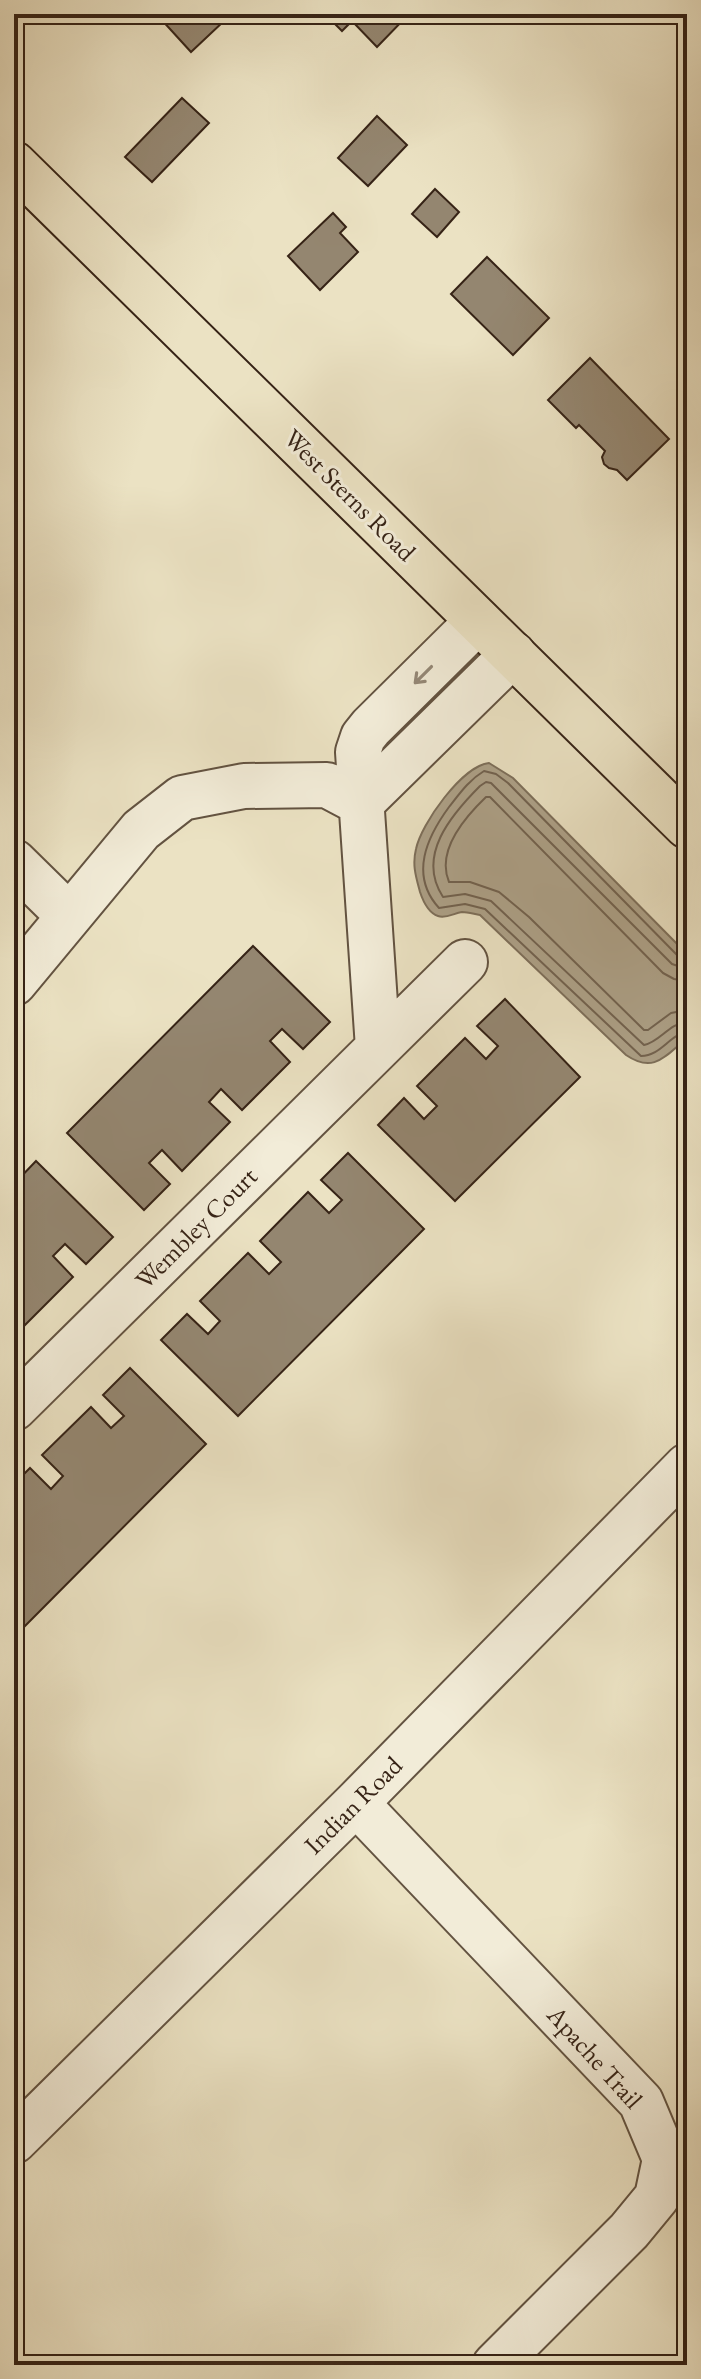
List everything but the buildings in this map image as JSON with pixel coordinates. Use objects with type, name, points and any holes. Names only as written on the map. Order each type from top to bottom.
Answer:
[{"type":"main road","name":"West Sterns Road","points":[[14,164],[687,826]]},
{"type":"street","points":[[378,1048],[358,752],[363,737],[371,727],[478,621]]},
{"type":"street","points":[[361,803],[513,654]]},
{"type":"street","points":[[14,983],[141,830],[182,798],[244,786],[327,785],[361,803]]},
{"type":"street","points":[[14,862],[69,916]]},
{"type":"street","name":"Wembley Court","points":[[14,1408],[465,962]]},
{"type":"street","name":"Indian Road","points":[[14,2141],[356,1803],[687,1466]]},
{"type":"street","name":"Apache Trail","points":[[356,1803],[641,2102],[665,2159],[657,2197],[629,2231],[495,2365]]},
{"type":"water","points":[[489,763],[513,778],[687,954],[687,1038],[659,1060],[644,1063],[626,1055],[480,915],[462,912],[441,917],[425,903],[414,866],[419,838],[455,785],[467,774]]}]
